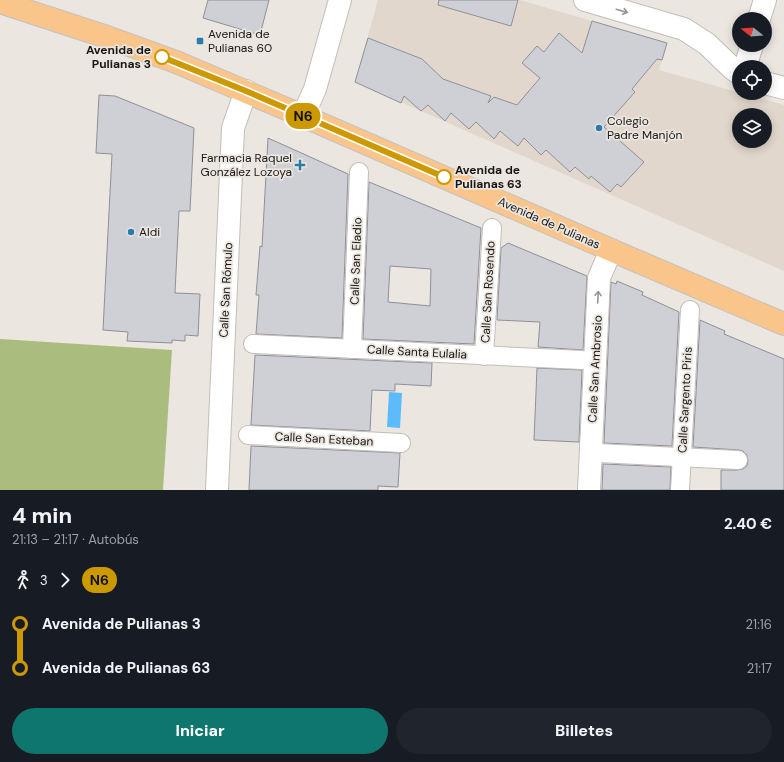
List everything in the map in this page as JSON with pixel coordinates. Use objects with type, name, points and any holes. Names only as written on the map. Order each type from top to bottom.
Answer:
[{"type":"main road","name":"Avenida de Pulianas","points":[[0,2],[107,37],[162,57],[246,91],[611,250],[781,319]]},
{"type":"street","points":[[303,116],[315,89],[340,0]]},
{"type":"street","points":[[584,0],[684,28],[707,44],[732,68]]},
{"type":"street","points":[[761,12],[765,0]]},
{"type":"street","points":[[772,85],[784,88]]},
{"type":"street","name":"Calle San Rómulo","points":[[217,490],[233,128],[246,91]]},
{"type":"street","name":"Calle San Eladio","points":[[352,349],[359,172]]},
{"type":"street","name":"Calle San Rosendo","points":[[484,356],[492,228]]},
{"type":"street","name":"Calle San Ambrosio","points":[[589,490],[599,278],[611,250]]},
{"type":"street","name":"Calle Sargento Piris","points":[[680,490],[690,310]]},
{"type":"street","name":"Calle Santa Eulalia","points":[[253,344],[582,360]]},
{"type":"street","name":"Calle San Esteban","points":[[248,435],[401,443]]},
{"type":"street","points":[[598,453],[738,460]]},
{"type":"shaded area","name":"Colegio Padre Manjón","points":[[378,0],[520,0],[667,43],[659,70],[732,90],[732,100],[766,100],[784,105],[784,271],[355,82]]},
{"type":"green space","points":[[0,339],[172,350],[163,490],[0,490]]},
{"type":"water","points":[[389,392],[402,393],[400,428],[387,427]]},
{"type":"building","points":[[208,0],[269,0],[260,35],[203,18]]},
{"type":"building","points":[[439,0],[518,0],[511,26],[438,5]]},
{"type":"building","points":[[592,21],[667,43],[662,60],[657,59],[632,89],[635,92],[604,127],[644,162],[621,187],[617,184],[610,192],[591,176],[589,179],[575,167],[570,172],[546,150],[541,155],[524,138],[518,146],[500,131],[494,139],[476,122],[469,129],[451,113],[445,121],[428,105],[421,111],[404,96],[401,103],[355,82],[368,38],[422,59],[443,79],[491,96],[488,103],[494,97],[517,105],[540,78],[522,63],[537,46],[544,52],[559,33],[582,53]]},
{"type":"building","points":[[99,95],[115,96],[194,128],[190,211],[179,211],[175,293],[200,294],[198,336],[185,335],[185,341],[172,340],[172,343],[127,341],[128,332],[103,330],[112,154],[96,153]]},
{"type":"building","points":[[268,138],[348,174],[342,338],[256,334],[259,295],[256,295],[260,246],[262,247]]},
{"type":"building","points":[[369,182],[481,228],[474,344],[363,339]],"holes":[[[390,266],[431,269],[430,306],[388,302]]]},
{"type":"building","points":[[508,243],[587,276],[583,350],[538,347],[540,322],[497,320],[501,248]]},
{"type":"building","points":[[617,281],[643,292],[642,295],[679,312],[672,446],[604,443],[611,282],[616,284]]},
{"type":"building","points":[[700,320],[725,331],[724,334],[784,359],[784,490],[721,490],[721,470],[743,469],[747,466],[747,455],[743,451],[739,450],[693,447]]},
{"type":"building","points":[[255,355],[432,363],[431,386],[395,384],[395,391],[372,390],[370,431],[251,425]]},
{"type":"building","points":[[537,368],[582,370],[579,442],[534,440]]},
{"type":"building","points":[[251,446],[400,453],[398,487],[378,486],[378,490],[249,490]]},
{"type":"building","points":[[603,464],[671,467],[670,490],[602,490]]},
{"type":"bus line","name":"N6","points":[[162,57],[246,91],[444,177]]},
{"type":"place","name":"Avenida de Pulianas 60","points":[[200,41]]},
{"type":"place","name":"Avenida de Pulianas 3","points":[[162,57]]},
{"type":"place","name":"Colegio Padre Manjón","points":[[599,128]]},
{"type":"place","name":"Farmacia Raquel González Lozoya","points":[[300,165]]},
{"type":"place","name":"Avenida de Pulianas 63","points":[[444,177]]},
{"type":"place","name":"Aldi","points":[[131,232]]}]
